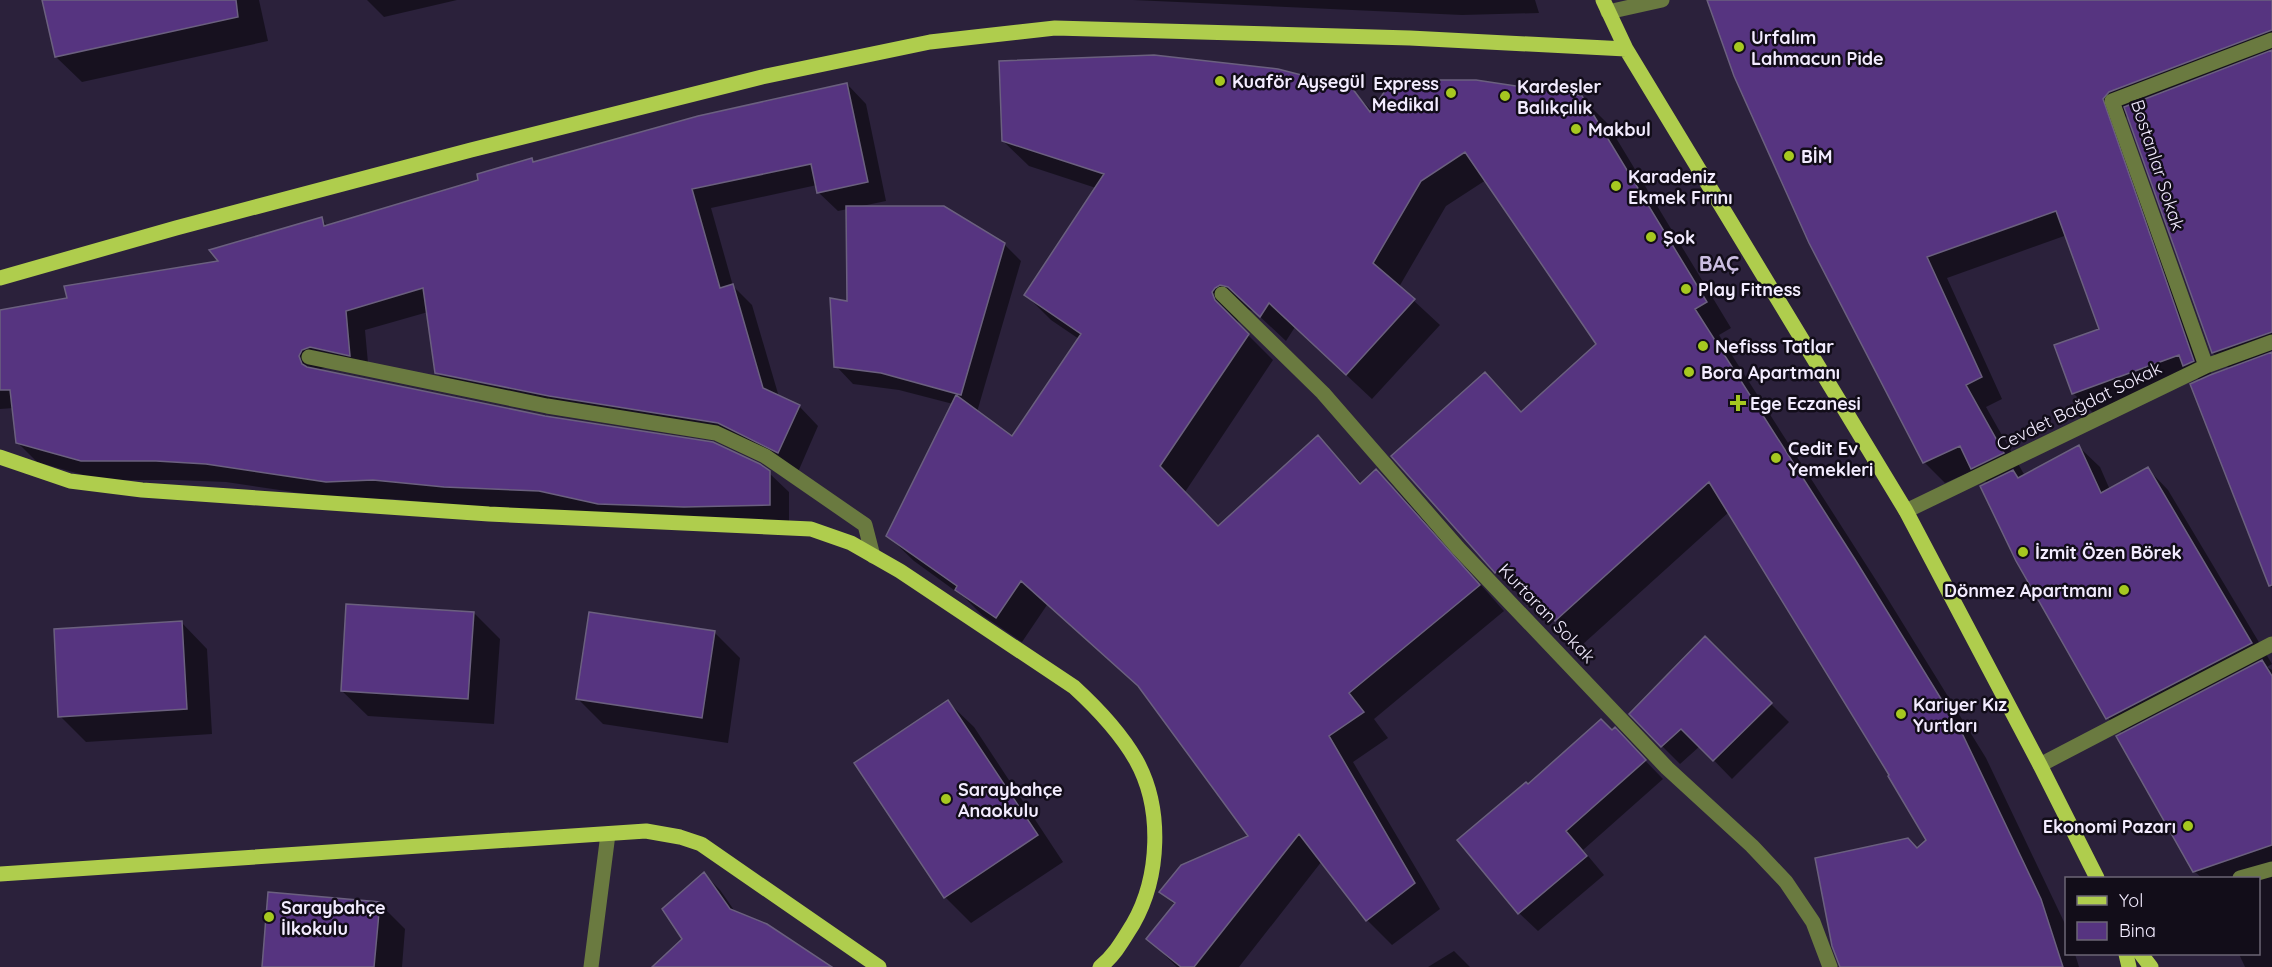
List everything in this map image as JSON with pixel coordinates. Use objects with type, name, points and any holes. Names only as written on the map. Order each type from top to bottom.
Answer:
[{"type":"main road","points":[[1605,6],[1626,49],[1906,511],[2040,765],[2096,877]]},
{"type":"main road","points":[[0,278],[176,228],[762,76],[930,42],[1055,28],[1398,38],[1626,49]]},
{"type":"main road","points":[[0,457],[70,481],[142,489],[489,514],[811,529],[851,543],[900,571],[1074,687],[1095,706],[1118,733],[1137,762],[1148,791],[1154,828],[1153,871],[1141,910],[1114,956],[1101,967]]},
{"type":"main road","points":[[0,874],[646,831],[680,837],[701,844],[879,967]]},
{"type":"main road","points":[[2142,955],[2151,967]]},
{"type":"street","points":[[1605,6],[1662,0]]},
{"type":"street","name":"Bostanlar Sokak","points":[[2206,366],[2112,100],[2272,40]]},
{"type":"street","name":"Kurtaran Sokak","points":[[1222,294],[1323,393],[1458,548],[1659,759],[1752,846],[1786,882],[1813,922],[1830,967]]},
{"type":"street","name":"Cevdet Bağdat Sokak","points":[[1906,511],[2206,366],[2272,342]]},
{"type":"street","points":[[309,357],[547,406],[716,433],[765,456],[865,525],[873,556]]},
{"type":"street","points":[[2040,765],[2272,644]]},
{"type":"street","points":[[591,967],[608,834]]},
{"type":"street","points":[[2246,877],[2272,869]]},
{"type":"building","points":[[42,0],[236,0],[238,17],[55,57]]},
{"type":"building","points":[[1707,0],[2272,0],[2272,30],[2109,92],[2103,99],[2194,361],[2183,366],[2179,355],[2072,394],[2054,345],[2099,329],[2056,211],[1927,257],[1982,377],[1966,385],[2004,453],[1971,469],[1960,446],[1923,463],[1809,243],[1734,76]]},
{"type":"building","points":[[2272,50],[2272,332],[2212,353],[2124,107]]},
{"type":"building","points":[[1154,55],[1278,69],[1352,88],[1370,112],[1393,80],[1476,80],[1555,92],[1558,90],[1582,96],[1707,302],[1695,309],[1856,561],[1961,731],[2041,899],[2063,967],[1840,967],[1832,946],[1815,858],[1908,838],[1917,848],[1926,840],[1889,775],[1709,482],[1555,621],[1504,565],[1495,573],[1391,456],[1485,372],[1521,412],[1596,344],[1465,152],[1421,181],[1373,263],[1415,299],[1346,375],[1269,303],[1260,317],[1228,287],[1220,285],[1215,288],[1212,292],[1215,300],[1249,334],[1160,466],[1218,526],[1318,435],[1360,484],[1376,469],[1480,585],[1349,693],[1364,712],[1329,736],[1415,883],[1366,921],[1299,834],[1194,967],[1181,967],[1146,939],[1175,903],[1159,892],[1181,865],[1248,836],[1138,686],[1021,581],[996,618],[955,590],[957,586],[886,536],[956,395],[1012,436],[1081,334],[1024,295],[1104,174],[1002,141],[999,61]]},
{"type":"building","points":[[847,83],[868,182],[817,193],[811,164],[692,189],[720,288],[733,284],[763,388],[800,405],[778,453],[718,423],[549,396],[435,373],[423,288],[346,311],[350,356],[310,347],[302,350],[299,356],[302,364],[307,367],[545,416],[713,442],[770,471],[770,505],[684,507],[598,504],[539,491],[444,487],[373,480],[326,482],[206,464],[81,461],[16,443],[10,390],[0,390],[0,310],[67,298],[64,286],[218,261],[209,250],[322,217],[324,226],[478,180],[477,174],[532,158],[533,162],[698,116]]},
{"type":"building","points":[[846,206],[944,206],[1005,243],[961,395],[881,373],[834,367],[830,298],[847,301]]},
{"type":"building","points":[[2272,352],[2272,585],[2269,586],[2190,384]]},
{"type":"building","points":[[2079,445],[2101,493],[2148,467],[2252,643],[2106,719],[2016,561],[1980,486],[2013,470],[2018,478]]},
{"type":"building","points":[[346,604],[474,612],[468,699],[341,691]]},
{"type":"building","points":[[589,612],[715,631],[702,718],[576,699]]},
{"type":"building","points":[[182,621],[187,709],[58,717],[54,629]]},
{"type":"building","points":[[1705,636],[1772,703],[1713,761],[1681,729],[1661,747],[1629,714]]},
{"type":"building","points":[[2262,660],[2272,676],[2272,845],[2193,872],[2116,736]]},
{"type":"building","name":"Saraybahçe Anaokulu","points":[[948,700],[1038,835],[944,898],[854,763]]},
{"type":"building","points":[[1601,719],[1612,730],[1615,727],[1646,760],[1566,831],[1587,856],[1518,914],[1457,840],[1526,782],[1528,784]]},
{"type":"building","points":[[704,872],[730,909],[767,924],[832,967],[652,967],[682,939],[662,909]]},
{"type":"building","points":[[268,892],[380,902],[374,967],[262,967]]},
{"type":"place","name":"Urfalım Lahmacun Pide","points":[[1739,47]]},
{"type":"place","name":"Kuaför Ayşegül","points":[[1220,81]]},
{"type":"place","name":"Express Medikal","points":[[1451,93]]},
{"type":"place","name":"Kardeşler Balıkçılık","points":[[1505,96]]},
{"type":"place","name":"Makbul","points":[[1576,129]]},
{"type":"place","name":"BİM","points":[[1789,156]]},
{"type":"place","name":"Karadeniz Ekmek Fırını","points":[[1616,186]]},
{"type":"place","name":"Şok","points":[[1651,237]]},
{"type":"place","name":"Play Fitness","points":[[1686,289]]},
{"type":"place","name":"Nefisss Tatlar","points":[[1703,346]]},
{"type":"place","name":"Bora Apartmanı","points":[[1689,372]]},
{"type":"place","name":"Ege Eczanesi","points":[[1738,403]]},
{"type":"place","name":"Cedit Ev Yemekleri","points":[[1776,458]]},
{"type":"place","name":"İzmit Özen Börek","points":[[2023,552]]},
{"type":"place","name":"Dönmez Apartmanı","points":[[2124,590]]},
{"type":"place","name":"Kariyer Kız Yurtları","points":[[1901,714]]},
{"type":"place","name":"Saraybahçe Anaokulu","points":[[946,799]]},
{"type":"place","name":"Ekonomi Pazarı","points":[[2188,826]]},
{"type":"place","name":"Saraybahçe İlkokulu","points":[[269,917]]},
{"type":"district","name":"BAÇ","points":[[1719,263]]}]
